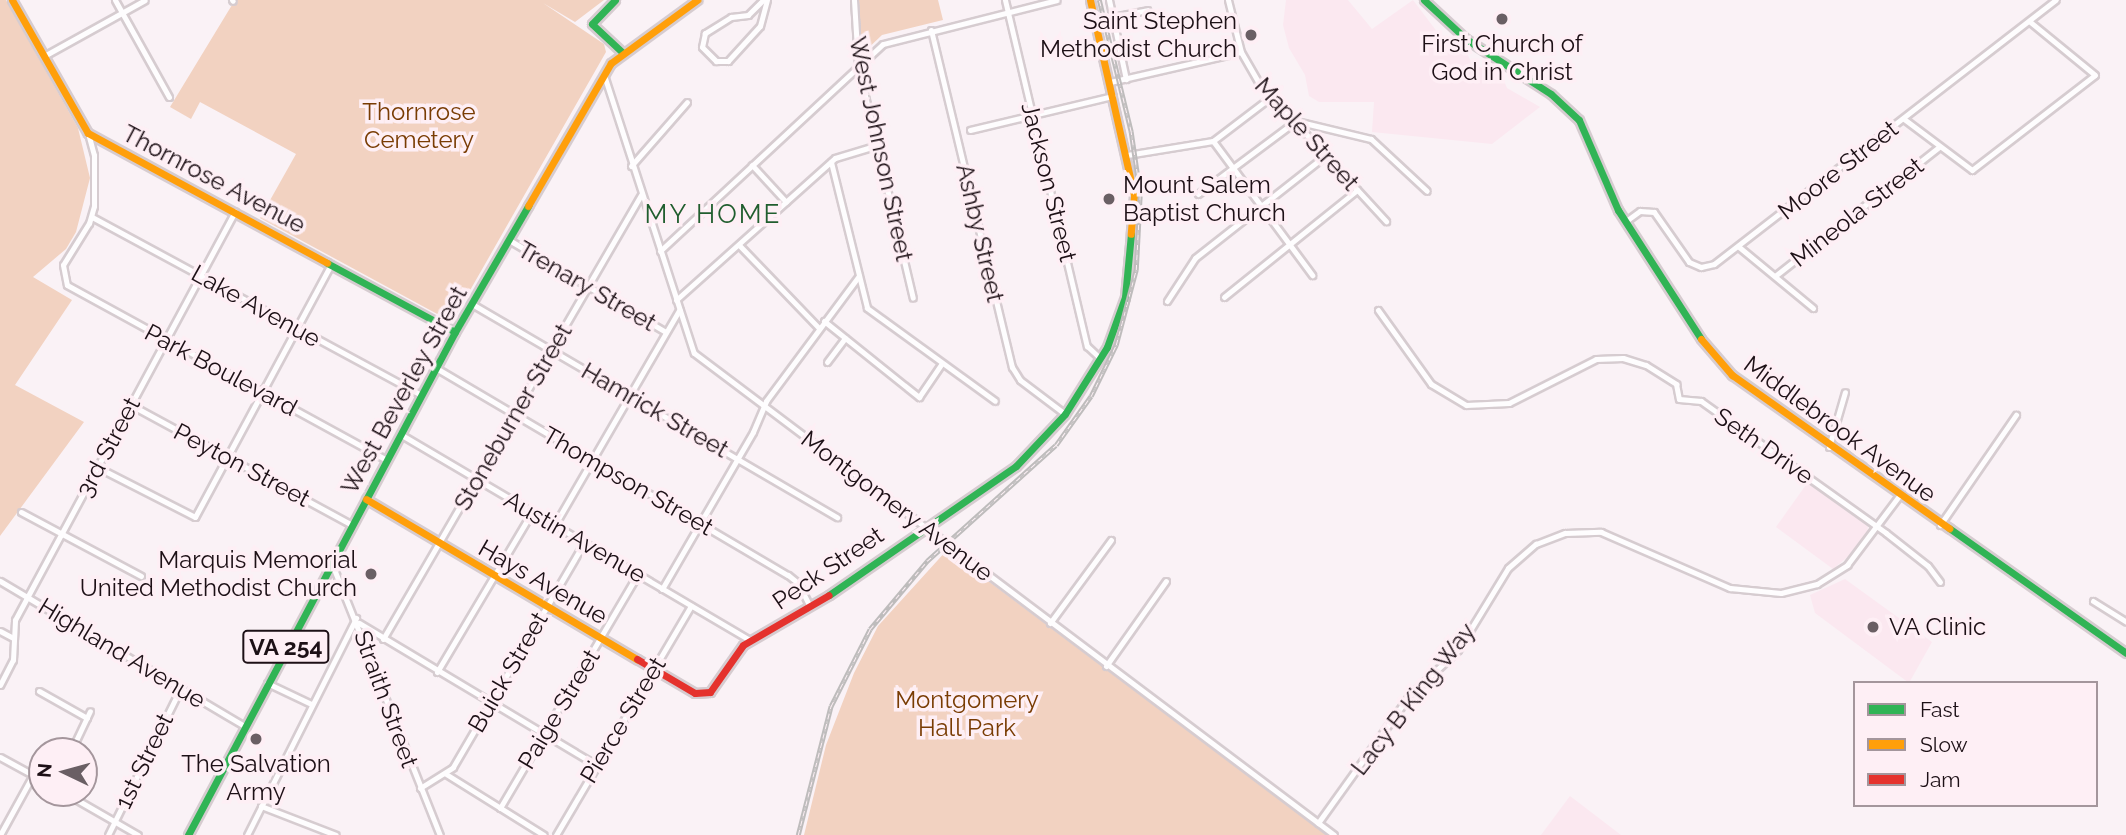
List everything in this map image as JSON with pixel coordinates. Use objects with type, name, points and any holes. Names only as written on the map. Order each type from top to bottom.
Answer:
[{"type":"main road","name":"Thornrose Avenue","points":[[12,0],[88,133],[456,332]]},
{"type":"main road","points":[[615,0],[592,24],[622,52]]},
{"type":"main road","name":"West Beverley Street","points":[[188,835],[243,725],[436,368],[604,75],[622,52],[697,0]]},
{"type":"main road","name":"Peck Street","points":[[702,695],[713,689],[740,647],[809,605],[1011,470],[1065,414],[1100,358],[1120,316],[1129,270],[1134,196],[1128,155],[1090,0]]},
{"type":"main road","name":"Middlebrook Avenue","points":[[1424,0],[1476,47],[1572,112],[1595,148],[1626,221],[1718,362],[1753,393],[2126,653]]},
{"type":"main road","name":"Hays Avenue","points":[[366,499],[653,669],[702,695]]},
{"type":"street","points":[[115,0],[169,97]]},
{"type":"street","points":[[44,55],[145,0]]},
{"type":"street","points":[[765,0],[760,26],[728,61],[716,61],[702,47],[705,33],[731,17],[748,15],[765,0]]},
{"type":"street","name":"West Johnson Street","points":[[854,0],[859,66],[913,298]]},
{"type":"street","name":"Jackson Street","points":[[1005,0],[1087,346],[1100,358]]},
{"type":"street","points":[[660,251],[883,44],[1057,0]]},
{"type":"street","points":[[1108,0],[1126,79]]},
{"type":"street","name":"Maple Street","points":[[1228,0],[1241,52],[1271,97],[1386,221]]},
{"type":"street","name":"Moore Street","points":[[1626,221],[1642,210],[1656,213],[1687,260],[1698,266],[1714,264],[1740,247],[2056,0]]},
{"type":"street","points":[[1112,18],[1147,10]]},
{"type":"street","points":[[1904,118],[1967,169],[1974,170],[2095,75],[2029,21]]},
{"type":"street","name":"Ashby Street","points":[[931,30],[1012,367],[1020,380],[1065,414]]},
{"type":"street","points":[[1110,82],[1241,52]]},
{"type":"street","name":"Montgomery Avenue","points":[[604,75],[631,166],[694,353],[1106,666],[1334,835]]},
{"type":"street","points":[[970,130],[1113,96]]},
{"type":"street","points":[[1128,155],[1213,140],[1271,97]]},
{"type":"street","points":[[631,166],[688,102]]},
{"type":"street","points":[[1198,194],[1296,121],[1371,139],[1427,191]]},
{"type":"street","points":[[88,133],[94,155],[92,217]]},
{"type":"street","points":[[1213,140],[1312,275]]},
{"type":"street","points":[[676,300],[838,156],[878,145]]},
{"type":"street","name":"Mineola Street","points":[[1775,276],[1939,147]]},
{"type":"street","points":[[1167,301],[1193,261],[1326,155]]},
{"type":"street","points":[[831,162],[859,276],[872,313],[995,401]]},
{"type":"street","points":[[752,165],[786,202]]},
{"type":"street","points":[[1224,297],[1357,190]]},
{"type":"street","name":"Stoneburner Street","points":[[383,639],[478,480],[641,195]]},
{"type":"street","name":"3rd Street","points":[[0,685],[13,660],[14,622],[235,212]]},
{"type":"street","name":"Park Boulevard","points":[[92,217],[65,260],[62,274],[70,288],[387,460]]},
{"type":"street","name":"Lake Avenue","points":[[92,217],[421,396]]},
{"type":"street","name":"Trenary Street","points":[[509,240],[666,332]]},
{"type":"street","points":[[739,245],[819,328]]},
{"type":"street","points":[[1740,247],[1813,308]]},
{"type":"street","points":[[97,467],[195,517],[331,264]]},
{"type":"street","points":[[662,589],[765,405],[859,276]]},
{"type":"street","name":"Hamrick Street","points":[[472,304],[837,517]]},
{"type":"street","points":[[554,526],[679,310]]},
{"type":"street","name":"Seth Drive","points":[[1378,310],[1432,384],[1466,405],[1509,403],[1596,359],[1640,362],[1676,384],[1679,399],[1701,401],[1878,527],[1928,566],[1940,582]]},
{"type":"street","points":[[824,321],[919,397],[942,363]]},
{"type":"street","points":[[827,362],[845,338]]},
{"type":"street","name":"Thompson Street","points":[[436,368],[788,575],[798,583],[809,605]]},
{"type":"street","points":[[1829,447],[1845,392]]},
{"type":"street","name":"Peyton Street","points":[[131,405],[352,525]]},
{"type":"street","points":[[1940,525],[2016,415]]},
{"type":"street","name":"Austin Avenue","points":[[400,434],[751,641]]},
{"type":"street","name":"Lacy B King Way","points":[[1318,823],[1409,696],[1458,650],[1508,568],[1536,544],[1575,531],[1611,534],[1721,585],[1773,594],[1829,578],[1854,558],[1899,496]]},
{"type":"street","points":[[21,512],[141,576]]},
{"type":"street","points":[[437,672],[532,512]]},
{"type":"street","points":[[1050,623],[1111,540]]},
{"type":"street","name":"Buick Street","points":[[420,788],[446,774],[584,542]]},
{"type":"street","name":"Straith Street","points":[[332,564],[357,620],[440,835]]},
{"type":"street","name":"Paige Street","points":[[500,808],[638,574]]},
{"type":"street","name":"Highland Avenue","points":[[0,581],[243,725]]},
{"type":"street","points":[[1106,666],[1166,581]]},
{"type":"street","points":[[2092,601],[2126,622]]},
{"type":"street","name":"Pierce Street","points":[[556,835],[691,606]]},
{"type":"street","points":[[247,835],[357,620],[437,672],[597,765]]},
{"type":"street","points":[[0,631],[13,638]]},
{"type":"street","points":[[266,683],[312,704]]},
{"type":"street","name":"1st Street","points":[[108,835],[181,687]]},
{"type":"street","points":[[39,691],[87,718]]},
{"type":"street","points":[[78,737],[90,711]]},
{"type":"street","points":[[0,757],[28,772]]},
{"type":"street","points":[[446,774],[544,835]]},
{"type":"street","points":[[0,835],[28,784]]},
{"type":"street","points":[[261,806],[335,835]]},
{"type":"street","points":[[90,807],[138,835]]},
{"type":"shaded area","points":[[1286,0],[1348,0],[1372,29],[1413,0],[1438,33],[1466,52],[1473,65],[1501,74],[1507,88],[1540,107],[1492,144],[1372,132],[1374,102],[1319,102],[1309,96],[1305,75],[1289,48],[1283,25]]},
{"type":"shaded area","points":[[1808,482],[1868,526],[1867,535],[1855,551],[1833,569],[1776,527]]},
{"type":"shaded area","name":"VA Clinic","points":[[1845,579],[1932,642],[1910,681],[1906,681],[1815,613],[1810,595]]},
{"type":"shaded area","points":[[1570,796],[1621,835],[1541,835]]},
{"type":"green space","points":[[0,0],[6,0],[78,128],[90,178],[76,232],[66,249],[33,277],[72,300],[15,385],[84,422],[0,536]]},
{"type":"green space","name":"Thornrose Cemetery","points":[[235,0],[604,0],[575,22],[543,3],[604,44],[606,52],[452,322],[260,218],[296,154],[200,102],[191,119],[170,107]]},
{"type":"green space","points":[[859,0],[938,0],[943,20],[882,35],[861,55]]},
{"type":"green space","name":"Montgomery Hall Park","points":[[947,550],[1329,835],[804,835],[826,745],[854,673],[878,626]]},
{"type":"railway","points":[[798,835],[831,706],[870,629],[927,561],[1056,445],[1091,396],[1116,345],[1136,270],[1140,194],[1131,132],[1099,0]]},
{"type":"traffic: fast","points":[[615,0],[592,24],[622,52]]},
{"type":"traffic: fast","points":[[1424,0],[1466,39],[1551,94],[1579,120],[1618,210],[1701,339]]},
{"type":"traffic: fast","points":[[188,835],[455,332],[528,206]]},
{"type":"traffic: fast","points":[[829,595],[1016,466],[1065,414],[1107,347],[1125,297],[1131,234]]},
{"type":"traffic: fast","points":[[327,263],[455,332]]},
{"type":"traffic: fast","points":[[1949,528],[2126,653]]},
{"type":"traffic: slow","points":[[12,0],[88,133],[327,263]]},
{"type":"traffic: slow","points":[[528,206],[611,63],[697,0]]},
{"type":"traffic: slow","points":[[1090,0],[1134,196],[1131,234]]},
{"type":"traffic: slow","points":[[1701,339],[1732,375],[1949,528]]},
{"type":"traffic: slow","points":[[366,499],[637,659]]},
{"type":"traffic: jam","points":[[637,659],[695,693],[710,692],[743,645],[829,595]]},
{"type":"place","name":"First Church of God in Christ","points":[[1502,19]]},
{"type":"place","name":"Saint Stephen Methodist Church","points":[[1251,35]]},
{"type":"place","name":"Mount Salem Baptist Church","points":[[1109,199]]},
{"type":"place","name":"Marquis Memorial United Methodist Church","points":[[371,574]]},
{"type":"place","name":"VA Clinic","points":[[1873,627]]},
{"type":"place","name":"The Salvation Army","points":[[256,739]]},
{"type":"district","name":"MY HOME","points":[[713,215]]}]
